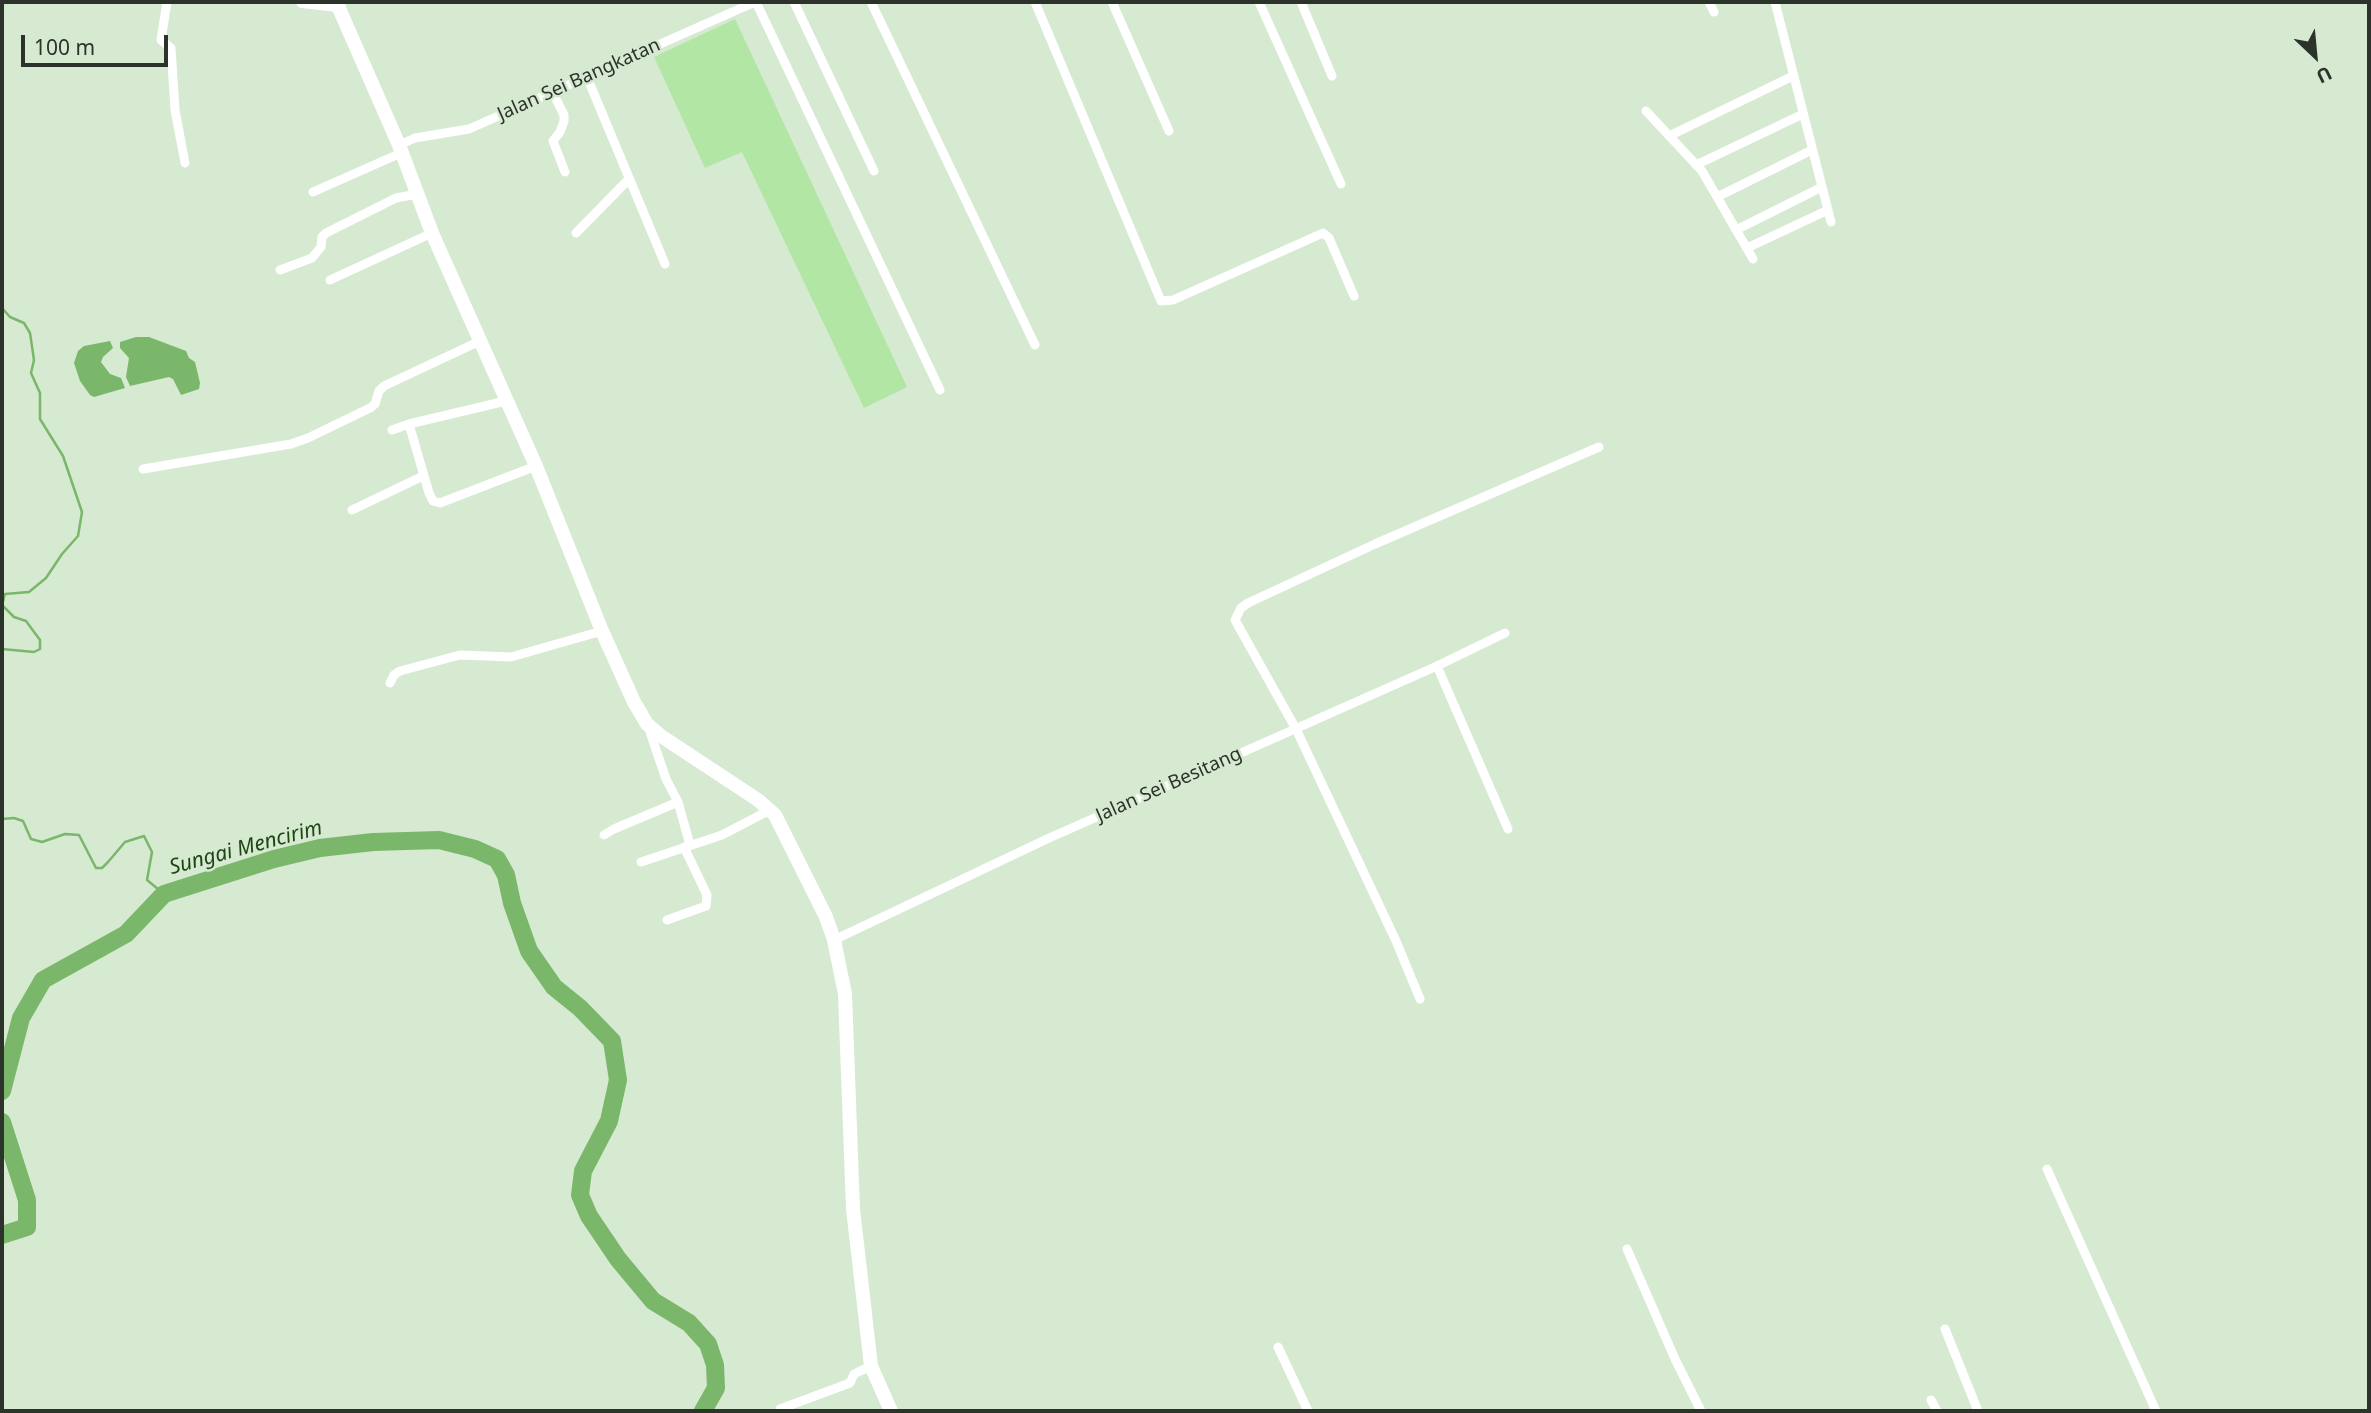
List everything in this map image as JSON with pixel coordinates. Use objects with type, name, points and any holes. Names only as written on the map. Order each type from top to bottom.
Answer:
[{"type":"main road","points":[[302,2],[338,4],[400,149],[432,233],[536,466],[602,631],[647,724],[770,810],[812,887],[834,940],[845,993],[853,1209],[871,1366],[891,1411]]},
{"type":"street","points":[[167,2],[161,40],[171,48],[175,110],[185,163]]},
{"type":"street","points":[[756,2],[940,390]]},
{"type":"street","name":"Jalan Sei Bangkatan","points":[[313,192],[400,149],[415,138],[469,130],[756,2]]},
{"type":"street","points":[[794,2],[874,171]]},
{"type":"street","points":[[872,2],[1035,345]]},
{"type":"street","points":[[1035,2],[1161,301],[1174,300],[1323,233],[1329,238],[1354,296]]},
{"type":"street","points":[[1112,2],[1169,131]]},
{"type":"street","points":[[1259,2],[1341,184]]},
{"type":"street","points":[[1301,2],[1332,76]]},
{"type":"street","points":[[1709,2],[1714,12]]},
{"type":"street","points":[[1775,2],[1831,222]]},
{"type":"street","points":[[1669,136],[1793,76]]},
{"type":"street","points":[[587,77],[665,264]]},
{"type":"street","points":[[553,93],[564,121],[560,132],[552,141],[565,172]]},
{"type":"street","points":[[1646,111],[1696,165],[1754,259]]},
{"type":"street","points":[[1696,165],[1803,114]]},
{"type":"street","points":[[1717,197],[1812,150]]},
{"type":"street","points":[[576,233],[629,179]]},
{"type":"street","points":[[1736,230],[1822,187]]},
{"type":"street","points":[[280,270],[312,258],[321,247],[322,237],[326,233],[396,198],[417,194]]},
{"type":"street","points":[[1747,248],[1828,210]]},
{"type":"street","points":[[330,281],[432,233]]},
{"type":"street","points":[[143,469],[290,444],[308,438],[373,406],[384,386],[480,341]]},
{"type":"street","points":[[392,430],[506,401]]},
{"type":"street","points":[[409,424],[423,476],[433,501],[443,503],[536,466]]},
{"type":"street","points":[[1420,999],[1296,729],[1235,623],[1241,608],[1248,603],[1374,544],[1599,447]]},
{"type":"street","points":[[352,510],[423,476]]},
{"type":"street","points":[[390,683],[400,671],[460,655],[511,657],[602,631]]},
{"type":"street","name":"Jalan Sei Besitang","points":[[834,940],[1047,839],[1437,666],[1505,633]]},
{"type":"street","points":[[1437,666],[1508,829]]},
{"type":"street","points":[[647,724],[677,803],[687,846],[707,895],[706,906],[667,920]]},
{"type":"street","points":[[604,835],[677,803]]},
{"type":"street","points":[[641,862],[722,835],[770,810]]},
{"type":"street","points":[[2047,1169],[2155,1411]]},
{"type":"street","points":[[1627,1249],[1701,1411]]},
{"type":"street","points":[[1945,1329],[1978,1411]]},
{"type":"street","points":[[1278,1347],[1308,1411]]},
{"type":"street","points":[[780,1409],[850,1382],[854,1374],[871,1366]]},
{"type":"street","points":[[1931,1400],[1937,1411]]},
{"type":"shaded area","points":[[735,19],[907,387],[864,408],[742,152],[705,168],[654,57]]},
{"type":"shaded area","points":[[136,337],[149,337],[186,351],[189,358],[195,362],[199,389],[181,395],[173,379],[169,377],[130,386],[126,377],[129,358],[120,348],[120,342]]},
{"type":"shaded area","points":[[110,341],[113,348],[101,362],[110,374],[121,378],[125,388],[94,397],[80,381],[74,363],[78,351],[84,346]]},
{"type":"waterway","points":[[2,308],[10,317],[24,323],[30,333],[34,360],[31,373],[40,393],[40,419],[63,456],[82,512],[78,536],[46,578],[29,592],[5,594],[2,605]]},
{"type":"waterway","points":[[2,605],[14,617],[26,621],[40,640],[40,649],[34,652],[2,649]]},
{"type":"waterway","points":[[2,819],[14,818],[23,821],[31,839],[42,842],[65,834],[79,835],[96,868],[102,868],[125,842],[144,836],[152,852],[147,880],[164,894]]},
{"type":"waterway","name":"Sungai Mencirim","points":[[2,1091],[21,1018],[43,980],[126,934],[164,894],[274,859],[320,848],[373,842],[439,840],[475,849],[497,859],[506,875],[512,903],[529,951],[554,987],[580,1008],[612,1041],[618,1080],[609,1121],[583,1171],[580,1195],[589,1216],[618,1259],[653,1301],[689,1323],[708,1344],[715,1365],[716,1388],[703,1411]]},
{"type":"waterway","name":"Sungai Mencirim","points":[[2,1122],[27,1200],[27,1227],[2,1235]]}]
